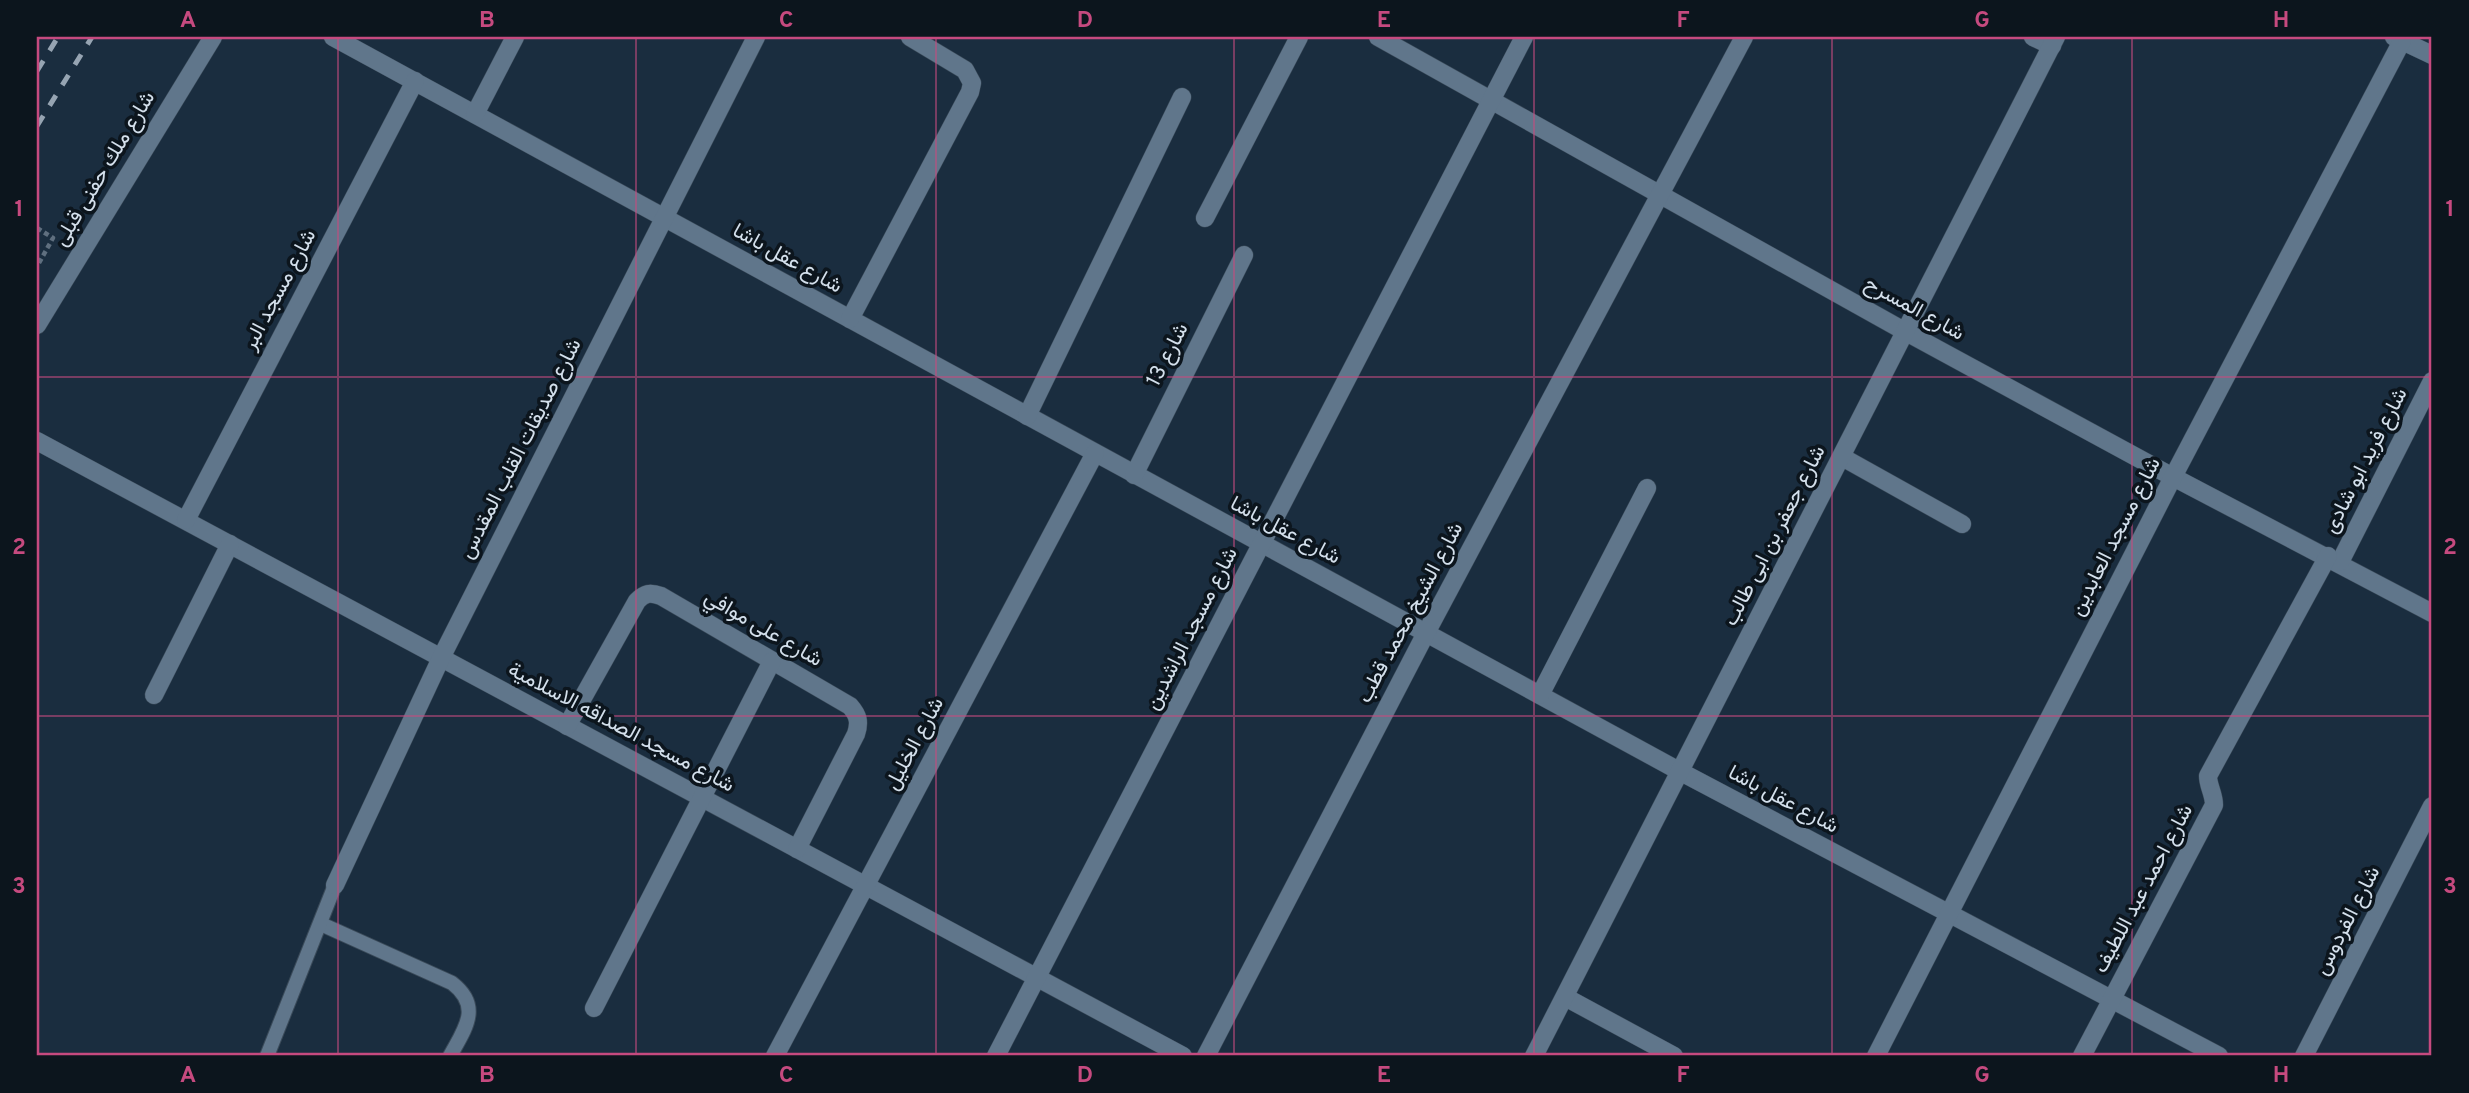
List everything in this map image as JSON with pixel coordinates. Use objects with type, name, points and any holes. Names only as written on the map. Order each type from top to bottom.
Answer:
[{"type":"street","name":"شارع ملك حفنى قبلى","points":[[37,325],[213,37]]},
{"type":"street","name":"شارع عقل باشا","points":[[333,37],[1681,772],[2219,1056]]},
{"type":"street","points":[[475,114],[515,37]]},
{"type":"street","name":"شارع صديقات القلب المقدس","points":[[335,885],[440,658],[756,37]]},
{"type":"street","points":[[850,319],[970,92],[972,83],[965,70],[910,37]]},
{"type":"street","points":[[1205,218],[1299,37]]},
{"type":"street","name":"شارع المسرح","points":[[1378,37],[1906,332],[2432,613]]},
{"type":"street","name":"شارع مسجد الراشدين","points":[[996,1056],[1524,37]]},
{"type":"street","name":"شارع الشيخ محمد قطب","points":[[1206,1056],[1426,634],[1744,37]]},
{"type":"street","points":[[2033,37],[2054,41]]},
{"type":"street","points":[[2398,39],[2432,55]]},
{"type":"street","name":"شارع مسجد العابدين","points":[[1876,1056],[2398,39]]},
{"type":"street","name":"شارع جعفر بن ابى طالب","points":[[1534,1056],[2054,41]]},
{"type":"street","name":"شارع مسجد البر","points":[[186,520],[415,81]]},
{"type":"street","points":[[1027,416],[1182,97]]},
{"type":"street","name":"شارع 13","points":[[1134,475],[1244,255]]},
{"type":"street","name":"شارع فريد ابو شادى","points":[[2334,559],[2432,381]]},
{"type":"street","name":"شارع مسجد الصداقه الاسلامية","points":[[37,441],[1183,1056]]},
{"type":"street","name":"شارع الخليل","points":[[775,1056],[1095,453]]},
{"type":"street","points":[[1842,457],[1962,524]]},
{"type":"street","points":[[1540,695],[1647,488]]},
{"type":"street","points":[[154,695],[230,544]]},
{"type":"street","name":"شارع احمد عبد اللطيف","points":[[2082,1056],[2214,805],[2208,776],[2334,559]]},
{"type":"street","name":"شارع على موافي","points":[[567,726],[637,601],[643,595],[652,593],[661,596],[850,706],[857,714],[859,724],[797,849]]},
{"type":"street","points":[[594,1008],[772,661]]},
{"type":"street","name":"شارع الفردوس","points":[[2304,1056],[2432,806]]},
{"type":"street","points":[[1565,997],[1674,1056]]},
{"type":"lane","points":[[267,1056],[335,885]]},
{"type":"lane","points":[[321,924],[459,989],[465,996],[469,1014],[450,1056]]},
{"type":"path","points":[[37,228],[53,238],[37,267]]},
{"type":"railway","points":[[37,71],[58,37]]},
{"type":"railway","points":[[37,126],[92,37]]}]
